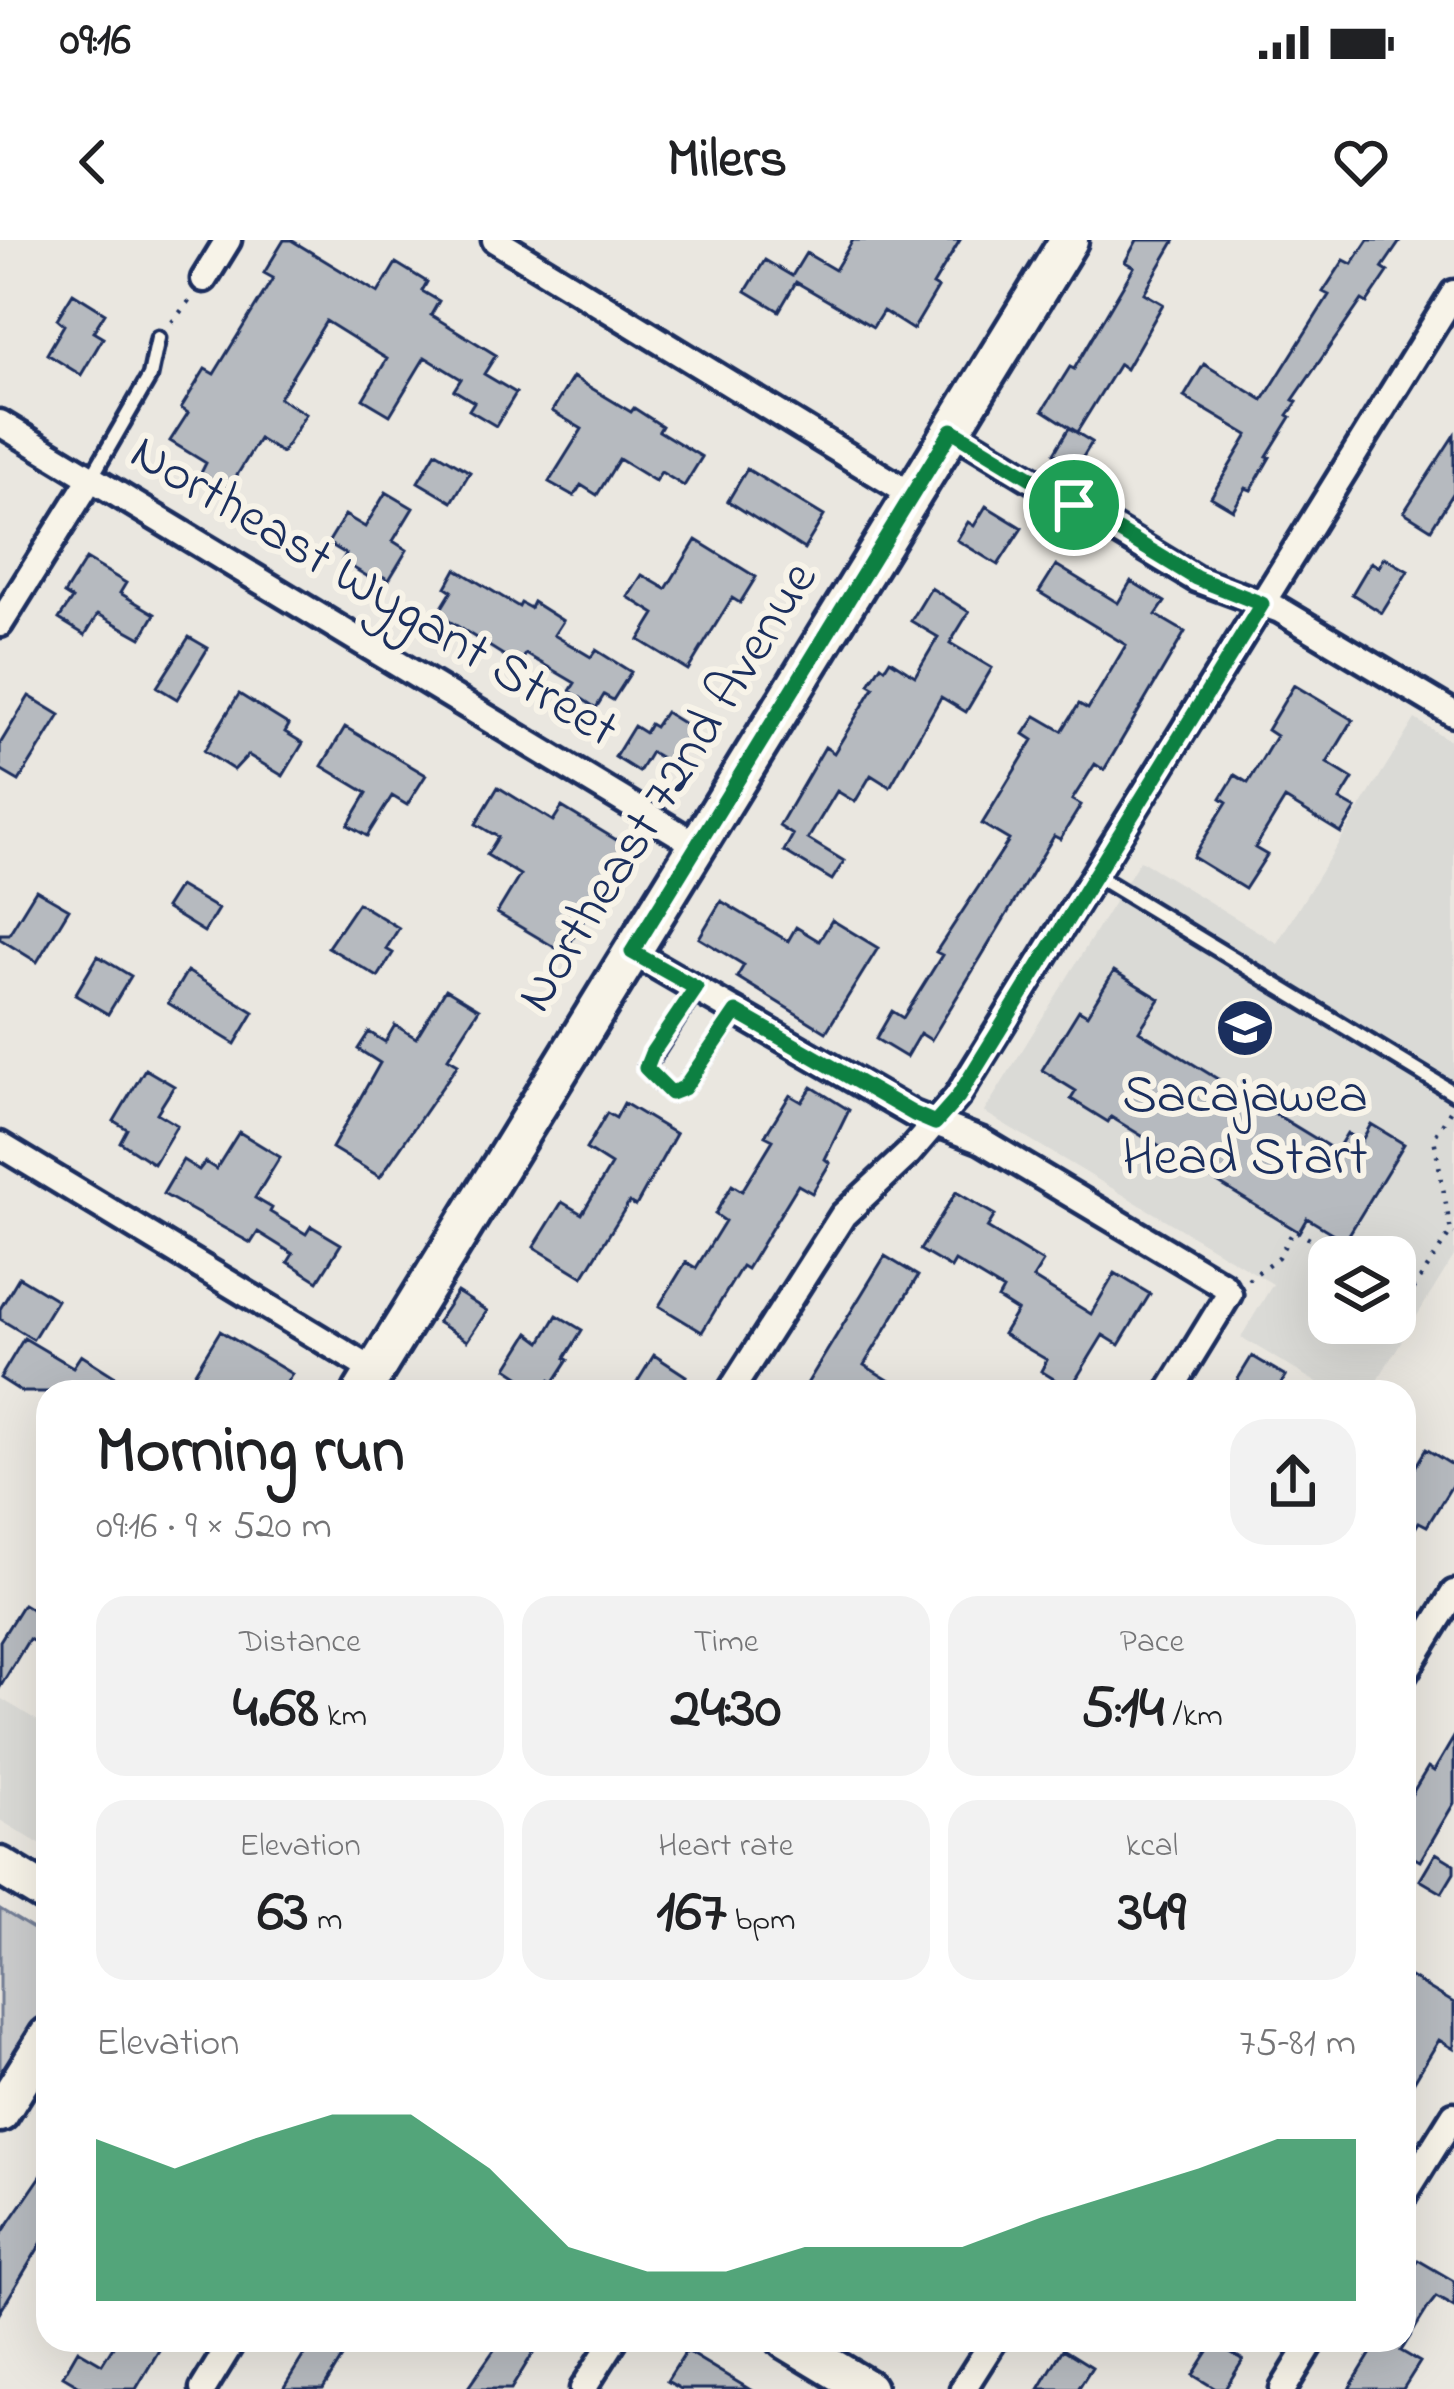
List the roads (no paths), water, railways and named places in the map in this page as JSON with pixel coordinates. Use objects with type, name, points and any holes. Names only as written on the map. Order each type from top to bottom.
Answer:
[{"type":"street","points":[[204,279],[228,240]]},
{"type":"street","points":[[495,240],[912,495]]},
{"type":"street","name":"Northeast 72nd Avenue","points":[[369,1380],[1069,240]]},
{"type":"street","points":[[738,1380],[843,1215],[909,1154],[958,1097],[1454,292]]},
{"type":"street","name":"Northeast Wygant Street","points":[[0,422],[697,845]]},
{"type":"street","points":[[952,430],[1196,578],[1280,610],[1454,714]]},
{"type":"street","points":[[0,624],[91,478]]},
{"type":"street","points":[[632,952],[914,1114],[982,1141],[1223,1286],[1229,1294],[1176,1380]]},
{"type":"street","points":[[0,1145],[365,1380]]},
{"type":"street","points":[[1416,1655],[1454,1593]]},
{"type":"street","points":[[0,1866],[36,1884]]},
{"type":"street","points":[[0,2113],[36,2055]]},
{"type":"street","points":[[1416,2176],[1454,2115]]},
{"type":"street","points":[[203,2389],[226,2352]]},
{"type":"street","points":[[583,2389],[606,2352]]},
{"type":"street","points":[[806,2352],[867,2389]]},
{"type":"street","points":[[963,2389],[986,2352]]},
{"type":"street","points":[[1282,2389],[1305,2352]]},
{"type":"lane","points":[[91,478],[150,376],[158,338]]},
{"type":"lane","points":[[1095,875],[1454,1093]]},
{"type":"lane","points":[[696,988],[646,1068],[671,1093],[684,1088],[736,1012]]},
{"type":"place","name":"Sacajawea Head Start","points":[[1245,1028]]}]
